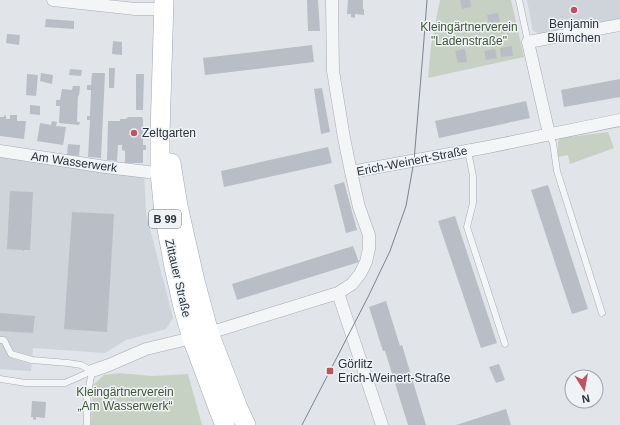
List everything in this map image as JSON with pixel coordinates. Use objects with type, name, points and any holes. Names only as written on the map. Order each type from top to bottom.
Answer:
[{"type":"main road","name":"Zittauer Straße","points":[[163,5],[160,171],[178,206],[195,281],[201,335],[220,413],[225,425]]},
{"type":"main road","name":"Zittauer Straße","points":[[201,335],[246,425]]},
{"type":"street","points":[[53,0],[135,9],[163,5]]},
{"type":"street","points":[[332,0],[333,71],[351,172]]},
{"type":"street","points":[[549,134],[528,42],[620,25]]},
{"type":"street","name":"Erich-Weinert-Straße","points":[[201,335],[338,293],[352,284],[360,274],[366,262],[370,248],[369,235],[359,207],[351,172],[468,151],[620,120]]},
{"type":"street","name":"Am Wasserwerk","points":[[0,151],[106,167],[160,171]]},
{"type":"street","points":[[338,293],[382,425]]},
{"type":"street","points":[[92,371],[146,349],[201,335]]},
{"type":"lane","points":[[519,0],[528,42]]},
{"type":"lane","points":[[549,134],[553,143],[557,171],[602,313]]},
{"type":"lane","points":[[468,151],[473,176],[473,203],[467,227],[505,344]]},
{"type":"lane","points":[[0,340],[4,340],[11,354],[32,360],[81,365],[92,371]]},
{"type":"lane","points":[[0,380],[26,383],[65,383],[92,371]]},
{"type":"lane","points":[[87,425],[87,398],[92,371]]},
{"type":"shaded area","name":"Benjamin Blümchen","points":[[527,0],[620,0],[620,20],[541,34],[533,31]]},
{"type":"shaded area","points":[[0,153],[144,172],[146,213],[173,318],[166,329],[126,340],[105,353],[33,348],[31,371],[0,369]]},
{"type":"green space","name":"Kleingärtnerverein \"Ladenstraße\"","points":[[440,0],[511,0],[524,57],[428,78],[431,46]]},
{"type":"green space","points":[[608,132],[614,148],[570,164],[568,155],[558,157],[558,141],[561,138]]},
{"type":"green space","name":"Kleingärtnerverein „Am Wasserwerk“","points":[[119,373],[152,376],[188,374],[202,425],[91,425],[93,385],[104,375]]},
{"type":"building","points":[[307,0],[318,0],[320,31],[308,31]]},
{"type":"building","points":[[348,0],[363,0],[364,15],[355,14],[355,18],[351,17],[351,14],[347,14]]},
{"type":"building","points":[[460,0],[470,0],[471,7],[462,9]]},
{"type":"building","points":[[498,13],[500,22],[489,24],[487,15]]},
{"type":"building","points":[[46,19],[74,21],[74,29],[45,27]]},
{"type":"building","points":[[7,34],[20,35],[19,45],[6,43]]},
{"type":"building","points":[[113,41],[122,42],[122,55],[112,54]]},
{"type":"building","points":[[312,45],[314,62],[205,75],[203,58]]},
{"type":"building","points":[[512,46],[513,56],[501,57],[500,48]]},
{"type":"building","points":[[465,49],[467,62],[458,63],[455,51]]},
{"type":"building","points":[[495,49],[497,58],[486,60],[484,51]]},
{"type":"building","points":[[109,68],[115,68],[114,88],[109,88]]},
{"type":"building","points":[[70,69],[82,70],[81,76],[69,75]]},
{"type":"building","points":[[41,73],[53,75],[52,84],[40,81]]},
{"type":"building","points":[[92,73],[105,73],[101,158],[88,157],[90,120],[87,120],[87,116],[90,116],[91,90],[87,90],[87,85],[91,85]]},
{"type":"building","points":[[27,74],[38,75],[36,96],[26,95]]},
{"type":"building","points":[[136,74],[144,74],[143,110],[136,110]]},
{"type":"building","points":[[620,79],[620,97],[564,107],[561,90]]},
{"type":"building","points":[[73,86],[80,86],[79,96],[78,95],[77,122],[80,122],[79,125],[59,123],[60,106],[56,106],[56,100],[60,100],[62,89],[72,90]]},
{"type":"building","points":[[322,88],[330,132],[321,134],[314,89]]},
{"type":"building","points":[[526,101],[530,118],[439,138],[435,121]]},
{"type":"building","points":[[30,105],[40,106],[40,115],[30,114]]},
{"type":"building","points":[[4,115],[6,116],[6,119],[10,119],[10,115],[17,115],[17,121],[26,121],[24,139],[0,136],[0,117],[4,117]]},
{"type":"building","points":[[128,117],[142,117],[143,119],[143,145],[146,145],[146,150],[143,150],[143,163],[125,163],[125,151],[122,150],[122,145],[118,145],[117,161],[107,160],[108,121],[120,121],[120,119],[126,119]]},
{"type":"building","points":[[52,121],[57,122],[56,126],[66,127],[63,145],[37,141],[40,123],[51,125]]},
{"type":"building","points":[[68,144],[80,145],[79,156],[67,155]]},
{"type":"building","points":[[328,147],[332,163],[224,187],[221,171]]},
{"type":"building","points":[[344,182],[357,230],[346,233],[334,185]]},
{"type":"building","points":[[548,185],[588,309],[572,314],[531,190]]},
{"type":"building","points":[[10,191],[33,192],[30,250],[23,251],[7,249]]},
{"type":"building","points":[[72,212],[114,214],[107,332],[64,329]]},
{"type":"building","points":[[455,216],[497,343],[481,348],[438,221]]},
{"type":"building","points":[[353,246],[359,262],[237,300],[232,284]]},
{"type":"building","points":[[386,301],[400,346],[402,345],[426,425],[408,425],[385,351],[383,351],[369,307]]},
{"type":"building","points":[[0,313],[35,316],[33,333],[0,331]]},
{"type":"building","points":[[499,364],[505,380],[496,383],[489,367]]},
{"type":"building","points":[[32,401],[46,402],[45,418],[36,417],[36,420],[31,417]]},
{"type":"building","points":[[506,409],[511,425],[456,425]]},
{"type":"tram line","points":[[302,425],[390,251],[406,206],[414,161],[427,0]]},
{"type":"place","name":"Benjamin Blümchen","points":[[574,10]]},
{"type":"place","name":"Zeltgarten","points":[[134,133]]},
{"type":"place","name":"Görlitz Erich-Weinert-Straße","points":[[330,371]]}]
